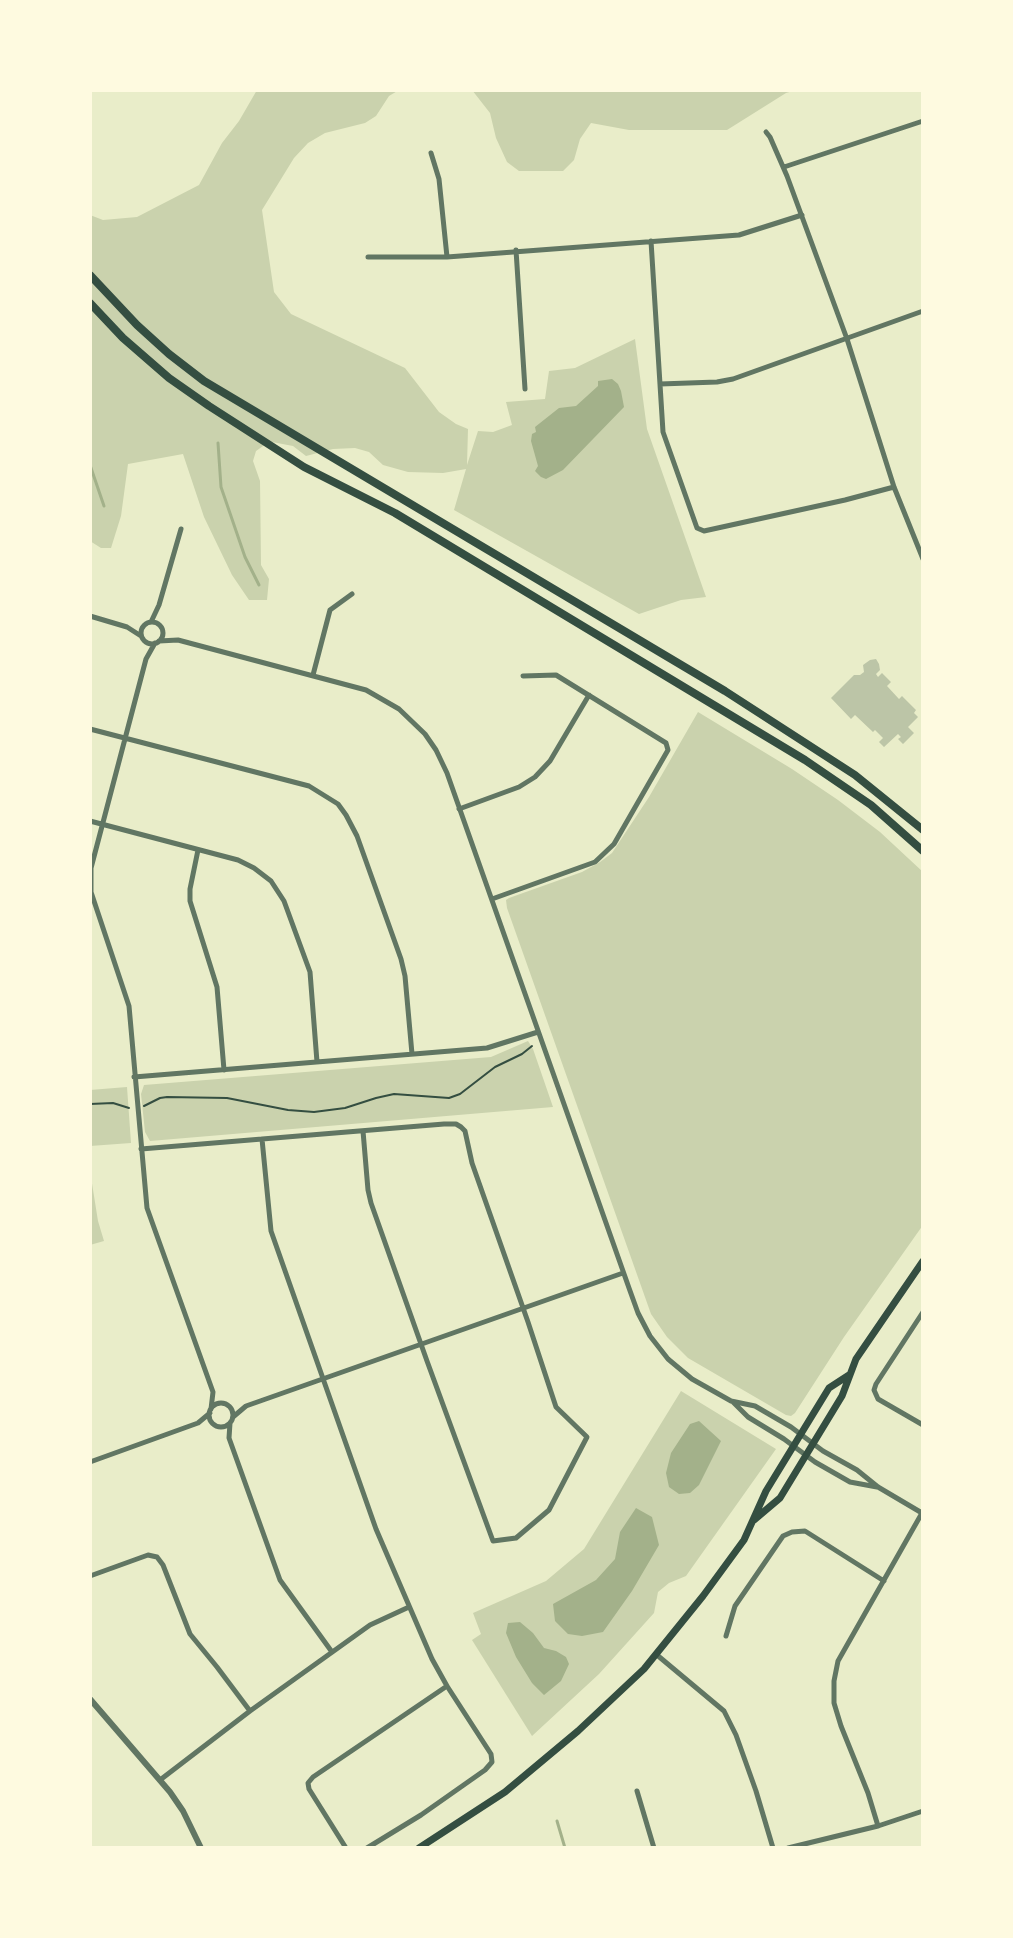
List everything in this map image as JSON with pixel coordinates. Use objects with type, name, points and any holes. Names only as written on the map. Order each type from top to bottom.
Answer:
[{"type":"main road","points":[[90,275],[137,325],[204,381],[725,691],[855,775],[923,830]]},
{"type":"main road","points":[[90,303],[123,338],[169,378],[209,406],[304,467],[395,513],[805,760],[871,805],[923,851]]},
{"type":"main road","points":[[752,1521],[780,1498],[842,1396],[856,1359],[923,1261]]},
{"type":"main road","points":[[419,1848],[505,1792],[545,1760],[657,1655],[744,1540],[766,1491],[829,1388],[849,1375]]},
{"type":"street","points":[[784,167],[923,121]]},
{"type":"street","points":[[766,132],[784,167],[802,215],[847,339],[894,487],[923,559]]},
{"type":"street","points":[[431,153],[439,179],[447,257]]},
{"type":"street","points":[[368,257],[447,257],[739,235],[802,215]]},
{"type":"street","points":[[651,241],[663,432],[697,528],[704,531],[894,487]]},
{"type":"street","points":[[516,250],[525,389]]},
{"type":"street","points":[[660,384],[717,382],[923,311]]},
{"type":"street","points":[[146,659],[142,629],[159,605],[181,529]]},
{"type":"street","points":[[313,675],[330,610],[352,594]]},
{"type":"street","points":[[159,605],[163,633],[146,659],[91,868],[91,892],[127,999],[147,1208],[213,1392],[232,1411],[229,1438]]},
{"type":"street","points":[[90,616],[127,627],[147,643],[178,640],[366,690],[406,714],[425,734],[447,773],[643,1324],[663,1354],[692,1379],[731,1401],[748,1417],[850,1482],[878,1487]]},
{"type":"street","points":[[127,627],[149,623],[178,640]]},
{"type":"street","points":[[492,899],[595,862],[614,844],[668,750],[666,743],[556,675],[523,676]]},
{"type":"street","points":[[459,809],[519,787],[535,777],[550,761],[589,695]]},
{"type":"street","points":[[90,729],[309,786],[338,804],[357,836],[401,959],[412,1054]]},
{"type":"street","points":[[90,821],[238,860],[271,881],[284,901],[310,972],[317,1062]]},
{"type":"street","points":[[198,850],[190,901],[217,987],[224,1070]]},
{"type":"street","points":[[134,1077],[493,1047],[538,1032]]},
{"type":"street","points":[[141,1149],[444,1124],[456,1124],[465,1131],[472,1163],[556,1407],[587,1437],[549,1510],[516,1538],[493,1541],[371,1203],[363,1131]]},
{"type":"street","points":[[262,1139],[271,1231],[376,1529],[432,1659],[488,1748],[492,1762],[453,1793],[367,1848]]},
{"type":"street","points":[[90,1462],[198,1423],[217,1404],[246,1406],[623,1273]]},
{"type":"street","points":[[923,1312],[874,1390],[878,1399],[923,1425]]},
{"type":"street","points":[[213,1392],[210,1419],[229,1438],[280,1580],[332,1652]]},
{"type":"street","points":[[731,1401],[755,1406],[857,1470],[878,1487],[923,1512],[838,1661],[834,1681],[834,1703],[878,1826]]},
{"type":"street","points":[[198,1423],[224,1426],[246,1406]]},
{"type":"street","points":[[726,1636],[735,1606],[783,1536],[792,1532],[805,1531],[884,1581]]},
{"type":"street","points":[[90,1576],[148,1555],[157,1557],[190,1634],[250,1711]]},
{"type":"street","points":[[160,1780],[370,1625],[409,1607]]},
{"type":"street","points":[[657,1655],[724,1711],[736,1735],[773,1848]]},
{"type":"street","points":[[346,1848],[308,1783],[447,1686]]},
{"type":"street","points":[[90,1699],[160,1780],[183,1811],[201,1848]]},
{"type":"street","points":[[637,1791],[654,1848]]},
{"type":"street","points":[[788,1848],[878,1826],[923,1811]]},
{"type":"path","points":[[143,1106],[160,1098],[227,1098],[314,1112],[350,1107],[394,1094],[449,1098],[460,1094],[495,1067],[532,1046]]},
{"type":"path","points":[[90,1104],[113,1103],[129,1108]]},
{"type":"shaded area","points":[[257,90],[399,90],[389,96],[376,116],[365,123],[325,133],[308,143],[294,158],[262,210],[274,292],[291,314],[405,368],[439,412],[468,429],[467,465],[478,431],[493,432],[512,425],[506,402],[545,399],[549,371],[575,368],[635,339],[647,429],[706,597],[681,600],[639,614],[454,510],[466,469],[443,473],[408,472],[383,465],[369,452],[355,448],[333,449],[306,456],[293,446],[272,442],[256,451],[253,461],[260,481],[261,565],[269,579],[267,600],[249,600],[232,575],[204,517],[183,454],[128,464],[121,516],[111,548],[101,548],[90,541],[90,215],[103,220],[137,217],[199,185]]},
{"type":"shaded area","points":[[472,90],[796,90],[786,93],[727,130],[629,130],[591,123],[580,139],[574,160],[563,171],[519,171],[507,162],[496,138],[490,113]]},
{"type":"shaded area","points":[[612,379],[621,391],[624,407],[563,470],[546,479],[541,477],[535,471],[538,466],[531,441],[535,427],[559,408],[576,406],[598,386],[598,381]]},
{"type":"shaded area","points":[[698,712],[838,800],[880,832],[923,872],[923,1225],[791,1416],[688,1358],[667,1337],[651,1314],[507,908],[506,900],[509,898],[582,872],[612,853],[649,797]]},
{"type":"shaded area","points":[[528,1041],[553,1107],[150,1141],[145,1132],[141,1094],[144,1085],[491,1057]]},
{"type":"shaded area","points":[[127,1087],[131,1143],[90,1146],[90,1090]]},
{"type":"shaded area","points":[[90,1171],[104,1241],[90,1245]]},
{"type":"shaded area","points":[[681,1391],[776,1449],[686,1576],[658,1592],[654,1613],[599,1674],[532,1736],[472,1640],[481,1634],[473,1613],[546,1581],[584,1549]]},
{"type":"shaded area","points":[[699,1421],[721,1441],[699,1485],[690,1493],[679,1494],[669,1487],[666,1473],[671,1453],[690,1424]]},
{"type":"shaded area","points":[[636,1508],[652,1517],[659,1545],[603,1632],[582,1636],[568,1634],[555,1621],[553,1604],[596,1580],[615,1559],[620,1532]]},
{"type":"shaded area","points":[[520,1622],[544,1648],[566,1657],[569,1664],[561,1681],[544,1695],[532,1683],[516,1657],[506,1633],[508,1623]]},
{"type":"building","points":[[876,659],[880,670],[876,674],[878,677],[882,673],[891,682],[887,686],[916,710],[914,713],[918,717],[908,727],[914,733],[903,744],[898,734],[884,747],[879,742],[883,738],[875,730],[873,732],[855,715],[851,719],[831,698],[854,675],[864,672],[863,665]]},
{"type":"waterway","points":[[218,443],[221,487],[245,557],[259,585]]},
{"type":"waterway","points":[[90,465],[104,506]]},
{"type":"waterway","points":[[557,1821],[565,1848]]}]
